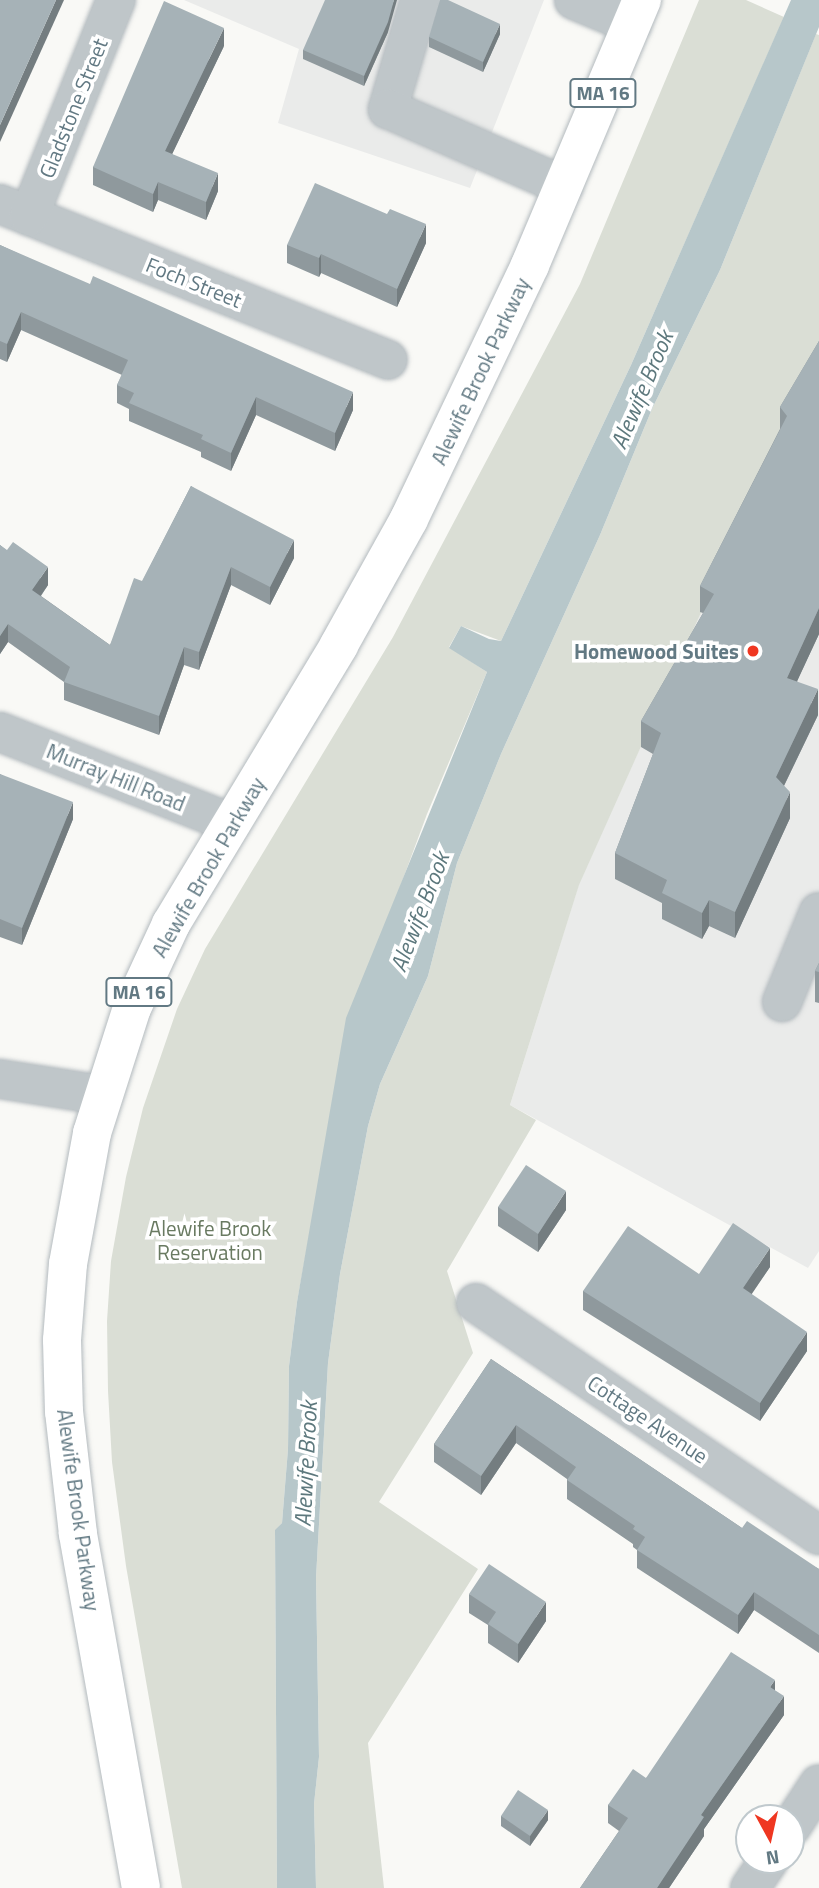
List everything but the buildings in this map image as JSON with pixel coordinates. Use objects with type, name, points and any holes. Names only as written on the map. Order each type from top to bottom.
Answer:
[{"type":"main road","name":"Alewife Brook Parkway","points":[[141,1888],[78,1534],[64,1412],[62,1340],[68,1264],[81,1182],[102,1095],[132,1009],[188,892],[332,657],[409,519],[564,186],[637,12]]},
{"type":"street","name":"Gladstone Street","points":[[15,210],[116,0]]},
{"type":"street","points":[[420,0],[388,109],[564,186]]},
{"type":"street","points":[[574,0],[637,12]]},
{"type":"street","name":"Foch Street","points":[[15,210],[388,360]]},
{"type":"street","name":"Murray Hill Road","points":[[0,732],[231,823]]},
{"type":"street","points":[[782,1002],[819,912]]},
{"type":"street","points":[[0,1079],[102,1095]]},
{"type":"street","name":"Cottage Avenue","points":[[476,1303],[819,1535]]},
{"type":"street","points":[[805,1805],[819,1784]]},
{"type":"shaded area","points":[[184,0],[544,0],[470,188],[278,123],[299,49]]},
{"type":"shaded area","points":[[819,349],[819,1251],[808,1268],[510,1105],[579,884]]},
{"type":"green space","name":"Alewife Brook Reservation","points":[[699,0],[746,0],[784,17],[631,365],[501,641],[461,626],[449,647],[487,672],[427,814],[380,941],[326,1144],[297,1302],[289,1366],[288,1449],[282,1523],[275,1531],[277,1888],[182,1888],[126,1566],[112,1462],[108,1391],[107,1321],[111,1261],[126,1177],[143,1108],[177,1009],[205,949],[393,637],[580,284]]},
{"type":"green space","points":[[816,34],[819,35],[819,349],[579,885],[510,1105],[536,1120],[447,1271],[473,1353],[379,1502],[478,1569],[368,1743],[384,1888],[316,1888],[314,1804],[319,1757],[316,1578],[328,1363],[340,1274],[368,1126],[380,1084],[428,976],[457,863],[501,754],[600,535],[652,409],[720,270]]},
{"type":"water","name":"Alewife Brook","points":[[791,0],[819,0],[819,27],[720,270],[652,409],[600,535],[501,754],[457,863],[428,976],[380,1084],[368,1126],[340,1274],[328,1363],[316,1578],[319,1757],[314,1804],[316,1888],[277,1888],[275,1530],[282,1523],[288,1449],[289,1366],[297,1302],[346,1018],[487,672],[449,648],[461,626],[489,639],[501,641],[631,365]]},
{"type":"place","name":"Homewood Suites","points":[[753,651]]}]
